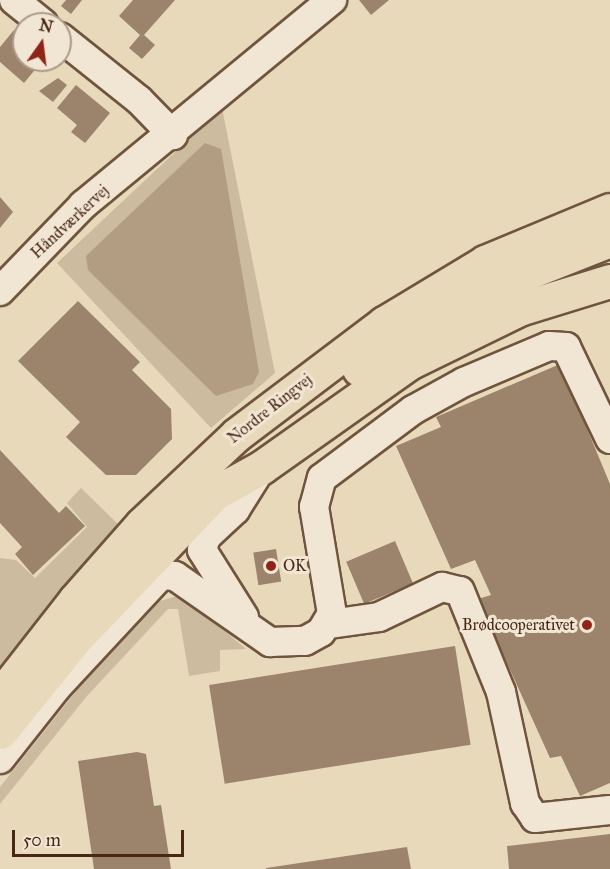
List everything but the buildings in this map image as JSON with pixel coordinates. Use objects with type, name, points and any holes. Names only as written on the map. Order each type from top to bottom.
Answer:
[{"type":"main road","name":"Nordre Ringvej","points":[[0,696],[142,524],[236,435],[384,323],[485,262],[610,210]]},
{"type":"main road","points":[[0,732],[76,638],[215,493],[244,452],[394,345],[499,284],[610,240]]},
{"type":"main road","points":[[215,493],[262,467],[438,347],[519,309],[610,281]]},
{"type":"street","points":[[14,0],[29,12]]},
{"type":"street","name":"Håndværkervej","points":[[0,291],[83,205],[172,135],[332,0]]},
{"type":"street","points":[[72,47],[139,100],[172,135]]},
{"type":"street","points":[[330,624],[332,614],[314,507],[319,484],[412,410],[494,368],[555,345],[566,347],[574,356],[610,439]]},
{"type":"street","points":[[250,627],[202,550],[206,537],[235,510],[262,467]]},
{"type":"street","points":[[0,759],[57,687],[161,575],[175,576],[270,642],[287,644],[313,638],[330,624],[379,616],[442,587],[460,591],[501,692],[525,803],[535,818],[610,810]]},
{"type":"shaded area","points":[[222,108],[275,373],[211,428],[57,263]]},
{"type":"shaded area","points":[[205,143],[221,149],[259,372],[253,384],[216,396],[88,270],[86,256]]},
{"type":"shaded area","points":[[81,488],[119,525],[0,669],[0,558],[16,560],[35,578],[87,527],[67,503]]},
{"type":"shaded area","points":[[177,596],[187,599],[246,649],[220,650],[220,671],[189,676],[178,609],[168,609],[87,696],[0,804],[0,787],[77,690],[160,601]]},
{"type":"place","name":"OK","points":[[271,566]]},
{"type":"place","name":"Brødcooperativet","points":[[587,625]]}]
